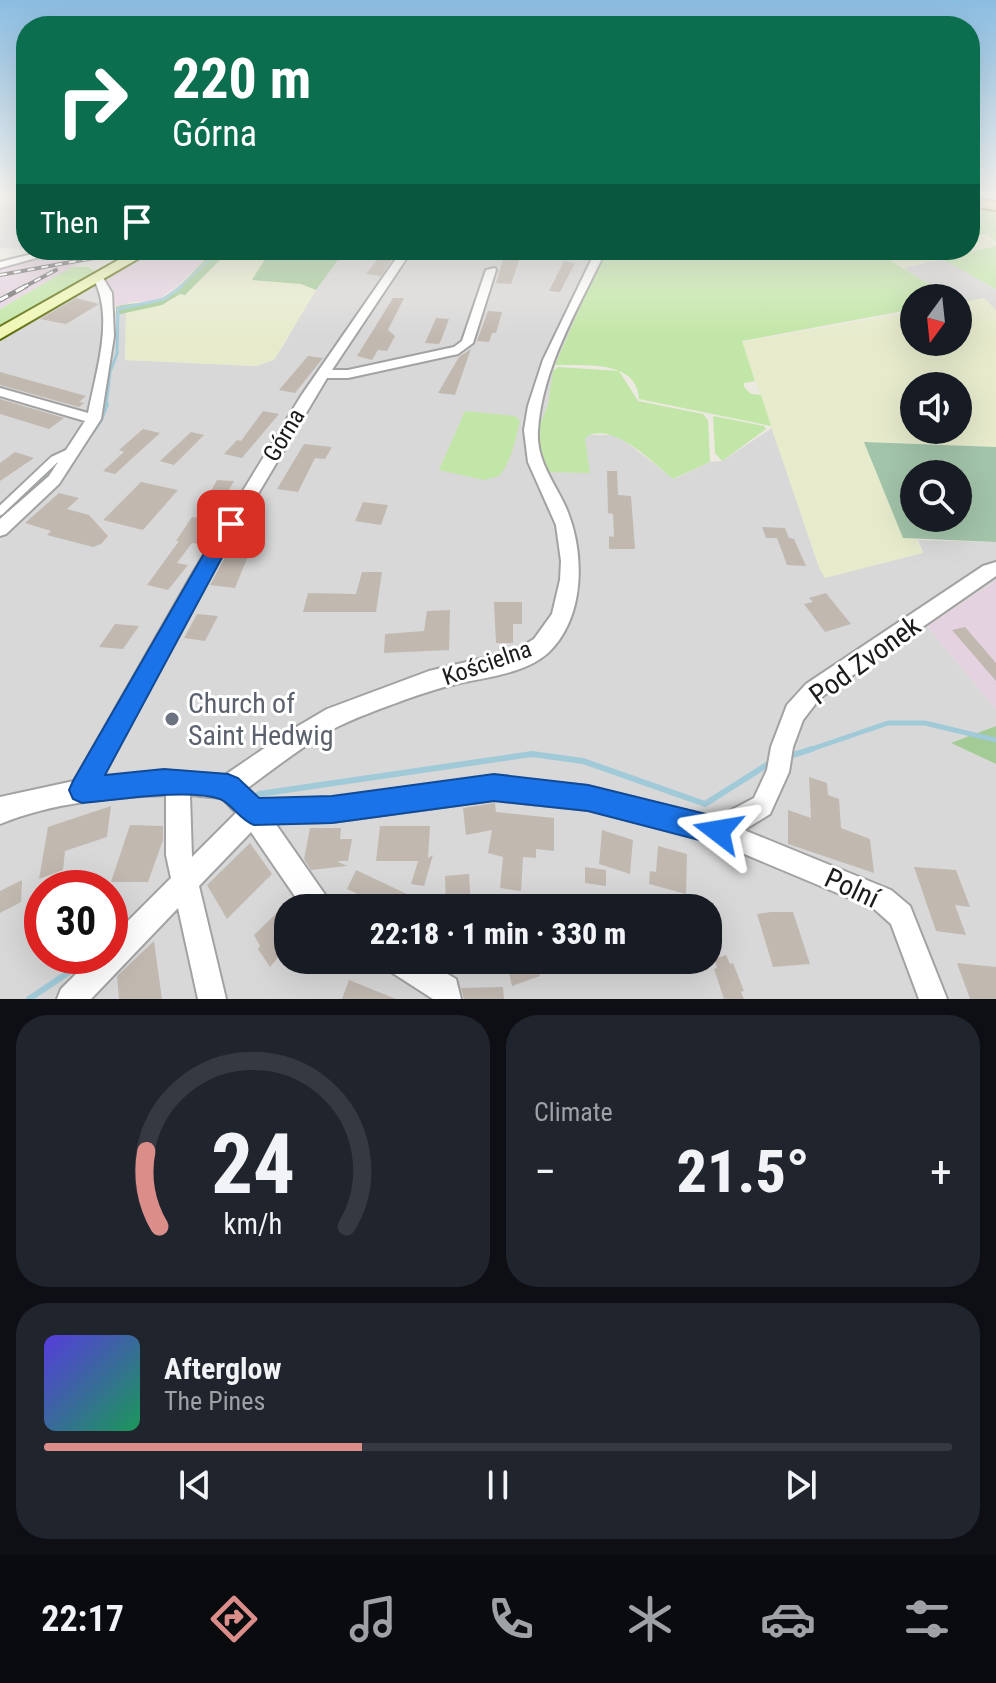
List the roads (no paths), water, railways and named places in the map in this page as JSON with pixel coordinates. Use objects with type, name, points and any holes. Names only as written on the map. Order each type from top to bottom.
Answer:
[{"type":"main road","points":[[0,334],[129,260]]},
{"type":"street","points":[[0,265],[20,260]]},
{"type":"street","name":"Górna","points":[[82,790],[200,576],[323,374],[400,260]]},
{"type":"street","name":"Kościelna","points":[[71,999],[184,885],[240,798],[331,719],[443,677],[529,654],[551,632],[562,614],[566,595],[568,541],[558,508],[538,474],[531,454],[531,430],[537,396],[562,327],[596,260]]},
{"type":"street","points":[[323,374],[348,374],[458,350],[467,343],[491,270]]},
{"type":"street","points":[[0,529],[54,480],[94,419],[108,336],[107,293],[98,278]]},
{"type":"street","points":[[0,392],[94,419]]},
{"type":"street","name":"Pod Zvonek","points":[[718,831],[762,806],[778,772],[782,747],[795,713],[813,691],[996,569]]},
{"type":"street","points":[[178,783],[179,855],[212,999]]},
{"type":"street","points":[[3,805],[82,790],[178,783],[240,798],[332,810],[494,788],[588,798],[718,831]]},
{"type":"street","points":[[240,798],[309,894]]},
{"type":"street","name":"Polní","points":[[718,831],[882,899],[901,915],[933,999]]},
{"type":"street","points":[[421,974],[446,989],[447,999]]},
{"type":"lane","points":[[0,511],[54,460],[66,459]]},
{"type":"waterway","points":[[179,288],[209,260]]},
{"type":"waterway","points":[[106,406],[110,372],[117,354],[118,309],[164,299],[182,286]]},
{"type":"waterway","points":[[84,444],[101,420],[107,404]]},
{"type":"waterway","points":[[16,506],[56,468]]},
{"type":"waterway","points":[[810,750],[888,723],[925,723],[996,740]]},
{"type":"waterway","points":[[790,756],[810,750]]},
{"type":"waterway","points":[[806,751],[810,750]]},
{"type":"waterway","points":[[252,800],[259,794],[532,754],[583,761],[705,804],[770,763]]},
{"type":"waterway","points":[[29,999],[66,974]]},
{"type":"railway","points":[[0,275],[82,260]]},
{"type":"railway","points":[[22,288],[56,270]]},
{"type":"railway","points":[[0,300],[26,286]]},
{"type":"place","name":"Church of Saint Hedwig","points":[[172,719]]}]
